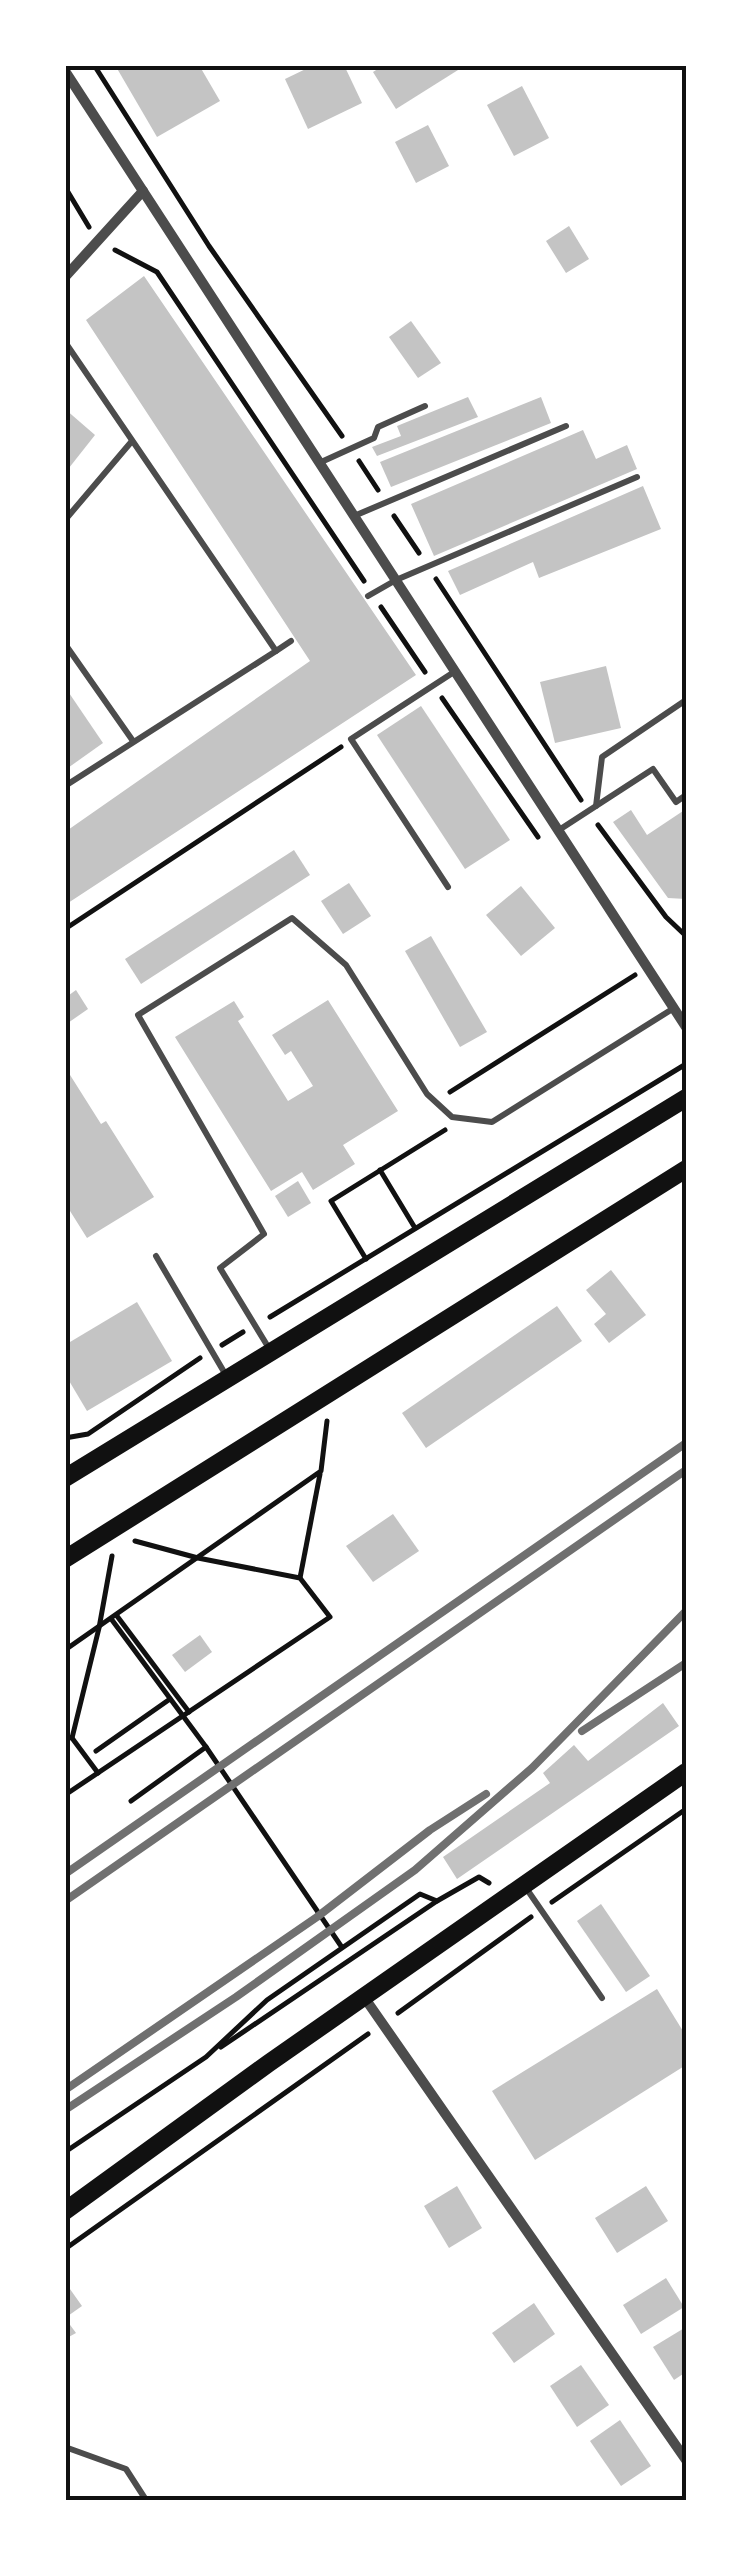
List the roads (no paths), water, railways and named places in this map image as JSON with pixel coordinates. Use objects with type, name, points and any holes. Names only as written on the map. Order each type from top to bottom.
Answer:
[{"type":"main road","points":[[65,1478],[686,1098]]},
{"type":"main road","points":[[65,1559],[686,1169]]},
{"type":"main road","points":[[65,2210],[686,1772]]},
{"type":"street","points":[[65,71],[686,1027]]},
{"type":"street","points":[[65,277],[142,190]]},
{"type":"street","points":[[364,1997],[686,2460]]},
{"type":"lane","points":[[65,342],[276,652]]},
{"type":"lane","points":[[320,463],[374,438],[378,426],[425,406]]},
{"type":"lane","points":[[354,516],[566,426]]},
{"type":"lane","points":[[65,520],[132,440]]},
{"type":"lane","points":[[368,596],[396,580],[637,477]]},
{"type":"lane","points":[[65,786],[291,641]]},
{"type":"lane","points":[[65,644],[133,742]]},
{"type":"lane","points":[[448,887],[352,740],[354,735],[455,672]]},
{"type":"lane","points":[[596,806],[602,757],[686,700]]},
{"type":"lane","points":[[558,830],[653,769],[676,802],[686,795]]},
{"type":"lane","points":[[272,1352],[220,1268],[264,1234],[138,1016],[292,918],[346,965],[427,1094],[452,1117],[492,1122],[674,1008]]},
{"type":"lane","points":[[156,1256],[228,1378]]},
{"type":"lane","points":[[525,1887],[602,1998]]},
{"type":"lane","points":[[65,2446],[126,2469],[146,2500]]},
{"type":"railway","points":[[65,1874],[686,1443]]},
{"type":"railway","points":[[65,1901],[686,1470]]},
{"type":"railway","points":[[65,2110],[236,1997],[415,1870],[532,1768],[686,1611]]},
{"type":"railway","points":[[582,1731],[686,1663]]},
{"type":"railway","points":[[65,2090],[317,1917],[430,1830],[486,1794]]}]
